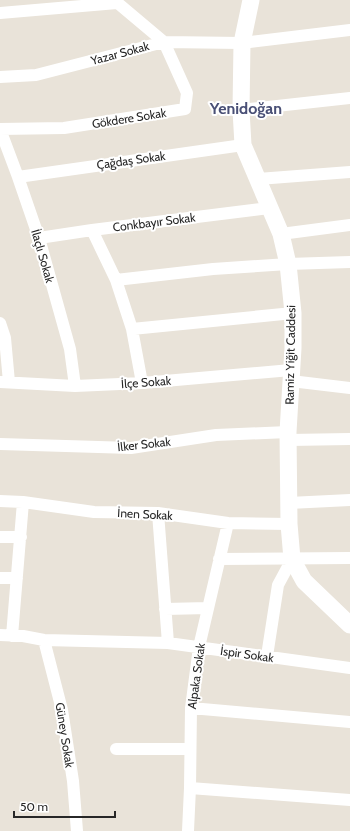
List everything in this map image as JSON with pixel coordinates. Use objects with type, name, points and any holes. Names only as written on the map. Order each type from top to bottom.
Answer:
[{"type":"main road","name":"Ramiz Yiğit Caddesi","points":[[251,0],[242,43],[241,110],[243,145],[281,234],[288,264],[293,313],[289,436],[289,524],[292,559],[304,581],[350,624]]},
{"type":"street","points":[[0,13],[116,1],[164,42]]},
{"type":"street","name":"Yazar Sokak","points":[[0,77],[36,75],[164,42],[242,43],[350,30]]},
{"type":"street","name":"Gökdere Sokak","points":[[0,129],[64,128],[185,109],[187,93],[164,42]]},
{"type":"street","points":[[241,110],[350,98]]},
{"type":"street","name":"İlaçlı Sokak","points":[[0,129],[39,238],[70,349],[75,386]]},
{"type":"street","name":"Çağdaş Sokak","points":[[18,177],[243,145]]},
{"type":"street","points":[[258,179],[350,172]]},
{"type":"street","name":"Conkbayır Sokak","points":[[39,238],[269,208]]},
{"type":"street","points":[[281,234],[350,225]]},
{"type":"street","points":[[92,230],[116,280],[132,329],[142,383]]},
{"type":"street","points":[[116,280],[213,269],[350,262]]},
{"type":"street","points":[[132,329],[293,313]]},
{"type":"street","points":[[0,323],[5,338],[5,382]]},
{"type":"street","name":"İlçe Sokak","points":[[5,382],[75,386],[291,376],[350,388]]},
{"type":"street","name":"İlker Sokak","points":[[0,444],[131,448],[216,435],[289,436],[350,440]]},
{"type":"street","points":[[290,503],[350,500]]},
{"type":"street","name":"İnen Sokak","points":[[0,501],[24,502],[94,512],[158,513],[228,523],[289,524]]},
{"type":"street","points":[[6,635],[17,578],[24,502]]},
{"type":"street","points":[[158,513],[168,642]]},
{"type":"street","name":"Alpaka Sokak","points":[[188,831],[190,788],[190,708],[199,647],[228,523]]},
{"type":"street","points":[[0,537],[20,537]]},
{"type":"street","points":[[219,559],[350,558]]},
{"type":"street","points":[[267,656],[278,585],[292,559]]},
{"type":"street","points":[[0,578],[17,578]]},
{"type":"street","points":[[165,609],[208,608]]},
{"type":"street","name":"İspir Sokak","points":[[6,635],[44,640],[168,642],[350,668]]},
{"type":"street","name":"Güney Sokak","points":[[44,640],[62,710],[73,781],[77,831]]},
{"type":"street","points":[[190,708],[350,722]]},
{"type":"street","points":[[116,749],[190,749]]},
{"type":"street","points":[[190,788],[350,800]]},
{"type":"district","name":"Yenidoğan","points":[[246,108]]}]
